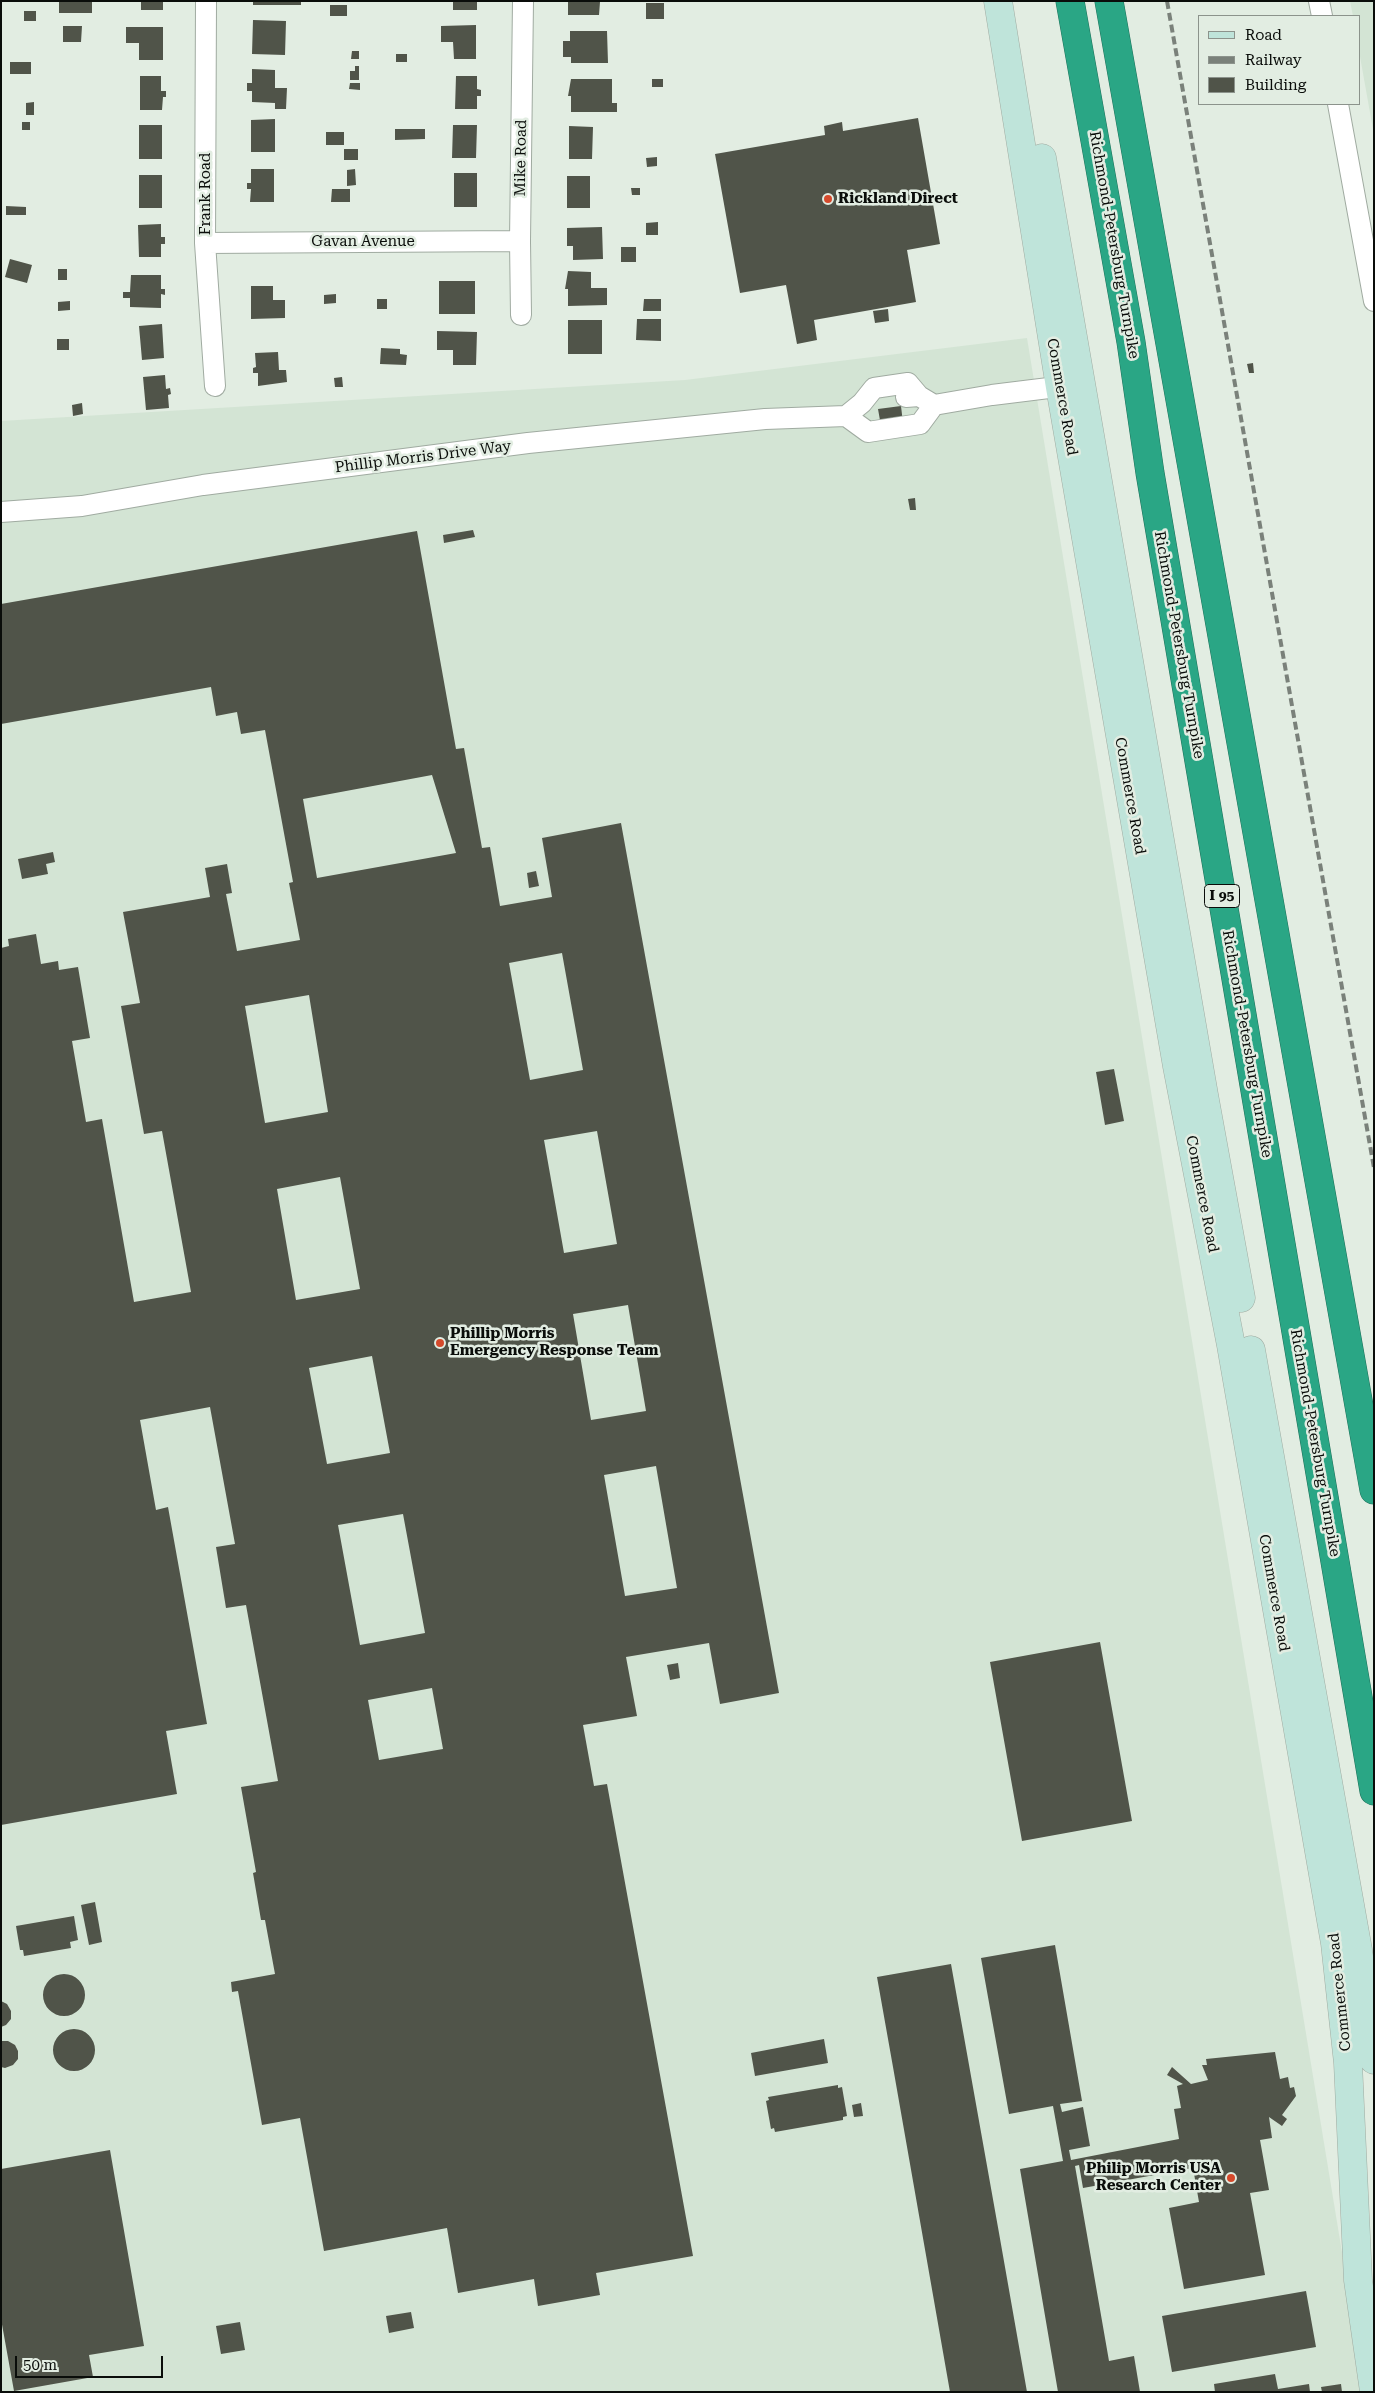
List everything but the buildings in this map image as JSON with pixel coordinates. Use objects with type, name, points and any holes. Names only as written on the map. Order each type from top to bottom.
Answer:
[{"type":"highway","name":"Richmond-Petersburg Turnpike","points":[[1070,1],[1131,342],[1150,473],[1374,1791]]},
{"type":"highway","points":[[1109,1],[1374,1490]]},
{"type":"main road","name":"Commerce Road","points":[[998,1],[1204,1095],[1358,1950],[1374,2060]]},
{"type":"main road","name":"Commerce Road","points":[[1014,1],[1070,386],[1177,1066],[1231,1345],[1334,1934],[1348,2062],[1358,2280],[1374,2391]]},
{"type":"street","name":"Frank Road","points":[[206,1],[205,242],[215,386]]},
{"type":"street","name":"Mike Road","points":[[521,315],[523,1]]},
{"type":"street","points":[[1319,1],[1322,15]]},
{"type":"street","points":[[1338,105],[1374,301]]},
{"type":"street","name":"Gavan Avenue","points":[[205,242],[520,241]]},
{"type":"street","points":[[927,400],[920,424],[895,429],[868,432],[846,416],[862,402],[927,400],[1070,386]]},
{"type":"street","name":"Phillip Morris Drive Way","points":[[1,512],[82,506],[202,485],[528,443],[765,419],[846,416]]},
{"type":"shaded area","points":[[1350,1],[1374,1],[1374,135],[1360,57],[1360,15],[1353,15]]},
{"type":"shaded area","points":[[1027,338],[1365,2392],[1,2392],[1,421],[685,380]]},
{"type":"railway","points":[[1167,1],[1374,1168]]},
{"type":"place","name":"Rickland Direct","points":[[828,199]]},
{"type":"place","name":"Phillip Morris Emergency Response Team","points":[[440,1343]]},
{"type":"place","name":"Philip Morris USA Research Center","points":[[1231,2178]]}]
